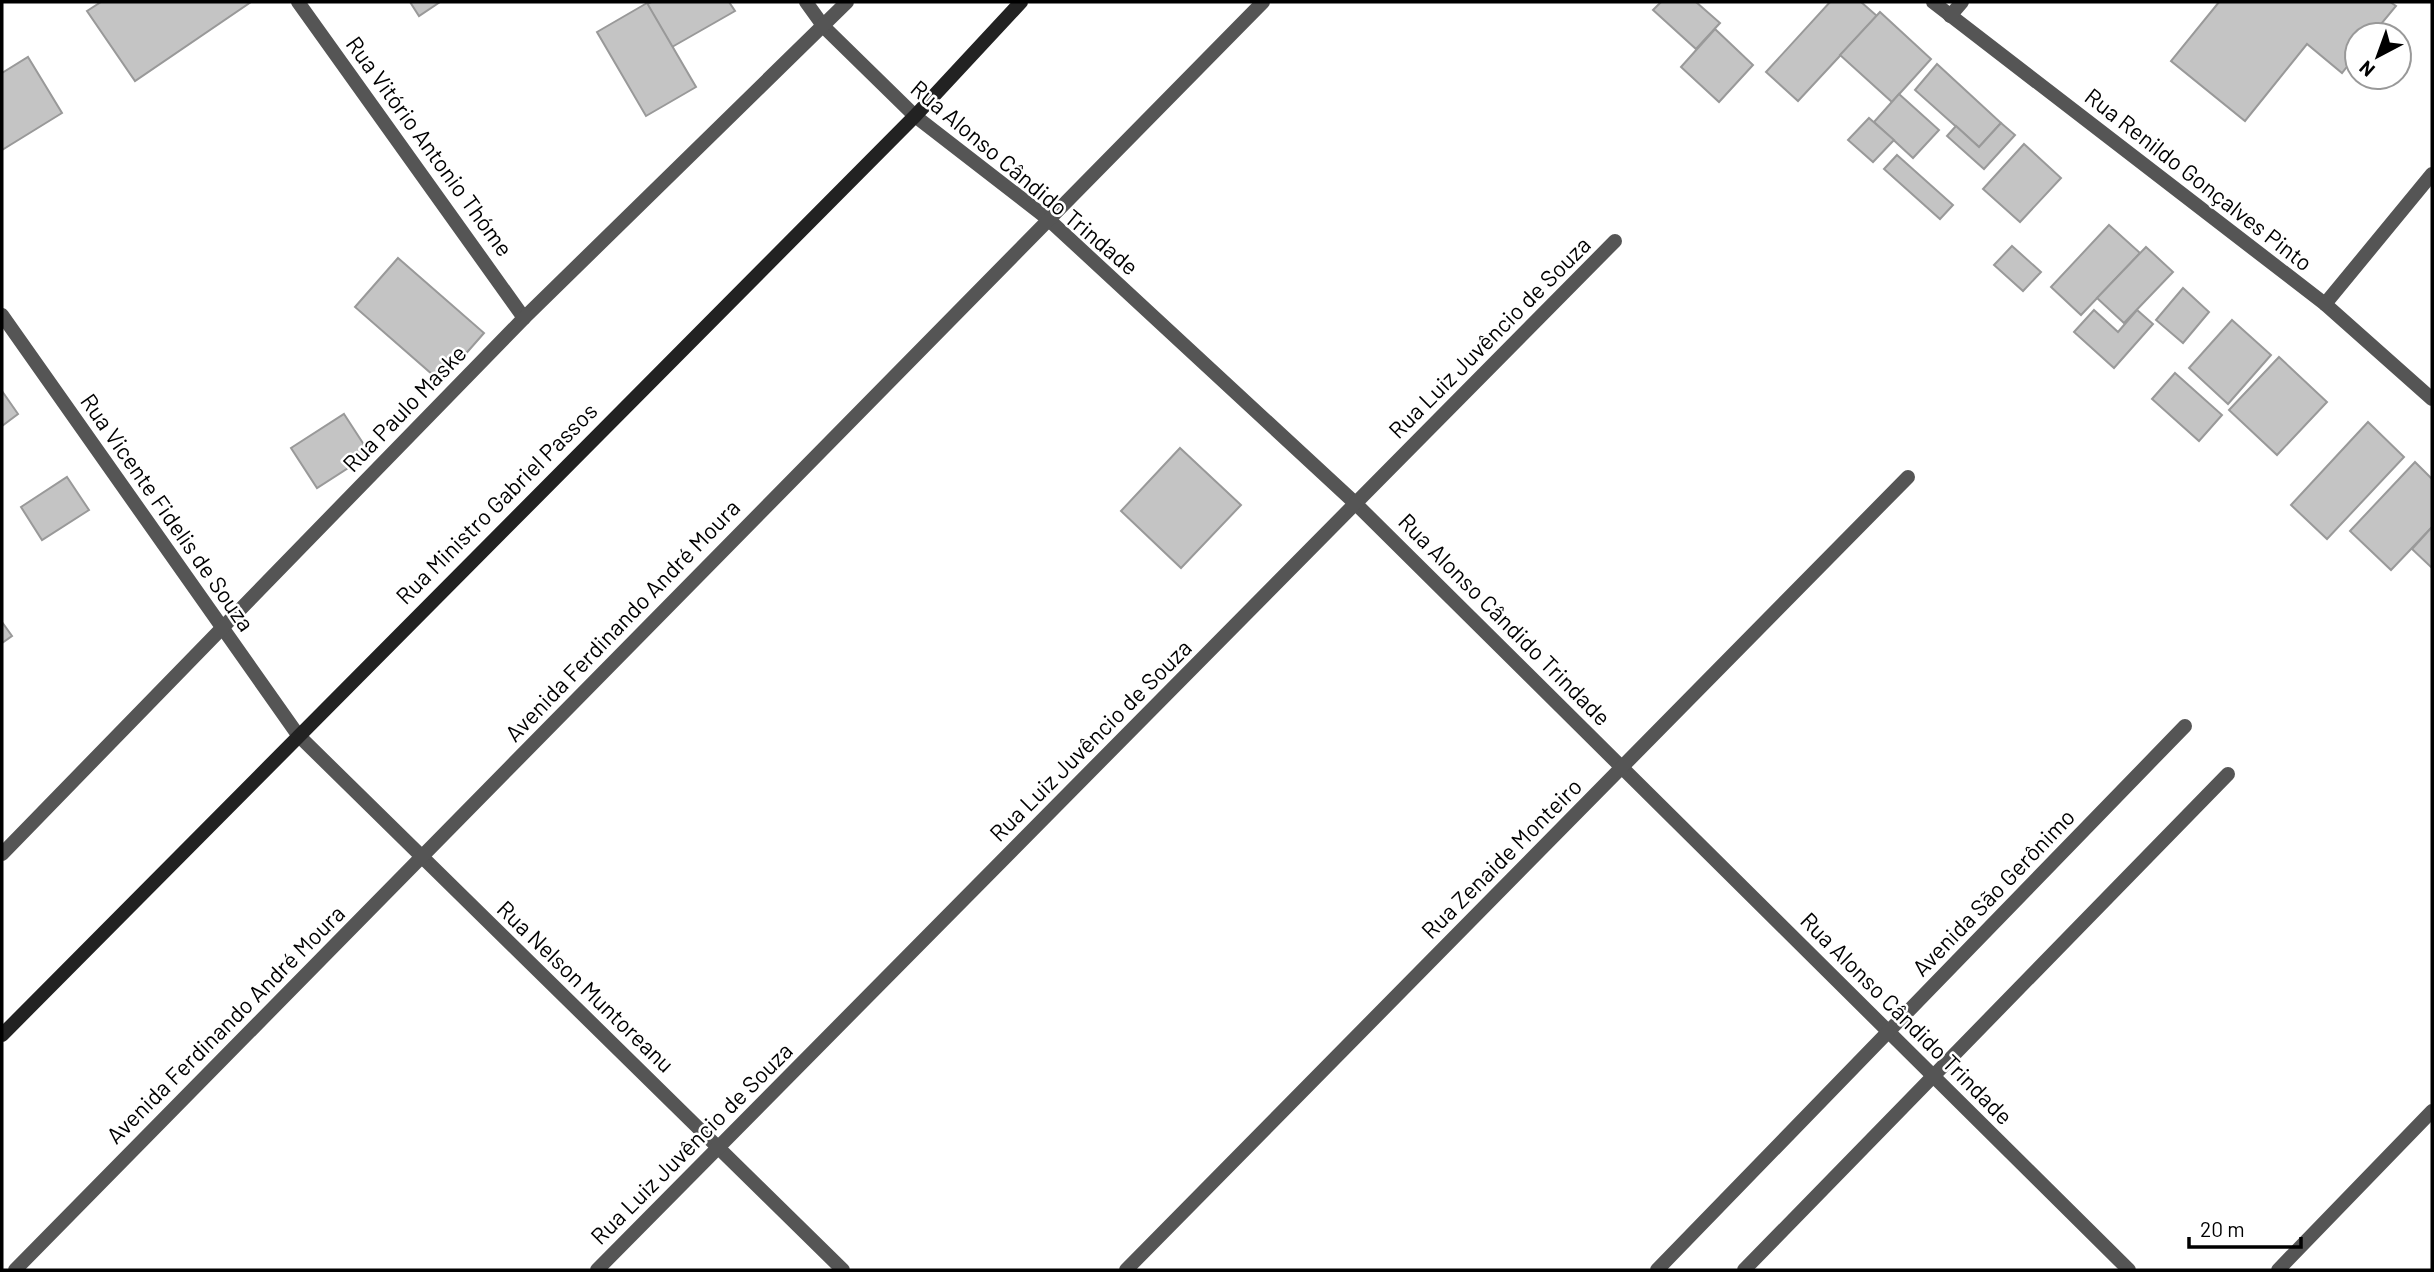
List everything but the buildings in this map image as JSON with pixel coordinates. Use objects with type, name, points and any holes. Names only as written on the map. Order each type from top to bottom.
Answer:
[{"type":"street","name":"Rua Vitório Antonio Thóme","points":[[298,2],[524,318]]},
{"type":"street","name":"Rua Alonso Cândido Trindade","points":[[806,2],[824,27],[915,116],[1048,219],[1356,503],[2129,1270]]},
{"type":"street","name":"Rua Paulo Maske","points":[[2,854],[524,318],[847,2]]},
{"type":"street","name":"Rua Ministro Gabriel Passos","points":[[2,1035],[915,116],[1021,2]]},
{"type":"street","name":"Avenida Ferdinando André Moura","points":[[15,1270],[1263,2]]},
{"type":"street","name":"Rua Renildo Gonçalves Pinto","points":[[1933,2],[2325,304],[2432,399]]},
{"type":"street","points":[[1950,16],[1962,2]]},
{"type":"street","points":[[2325,304],[2432,173]]},
{"type":"street","name":"Rua Luiz Juvêncio de Souza","points":[[597,1270],[1615,241]]},
{"type":"street","name":"Rua Vicente Fidelis de Souza","points":[[2,315],[298,735]]},
{"type":"street","name":"Rua Zenaide Monteiro","points":[[1126,1270],[1908,478]]},
{"type":"street","name":"Avenida São Gerônimo","points":[[1657,1270],[2185,726]]},
{"type":"street","name":"Rua Nelson Muntoreanu","points":[[298,735],[843,1270]]},
{"type":"street","points":[[1744,1270],[2228,774]]},
{"type":"street","points":[[2278,1270],[2432,1111]]}]
